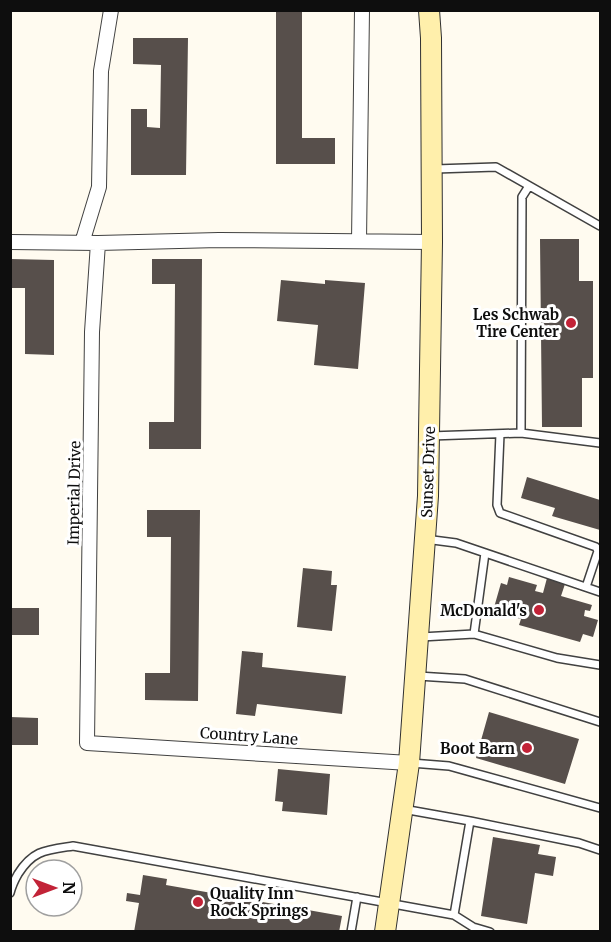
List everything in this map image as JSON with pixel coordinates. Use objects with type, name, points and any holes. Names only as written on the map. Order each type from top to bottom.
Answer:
[{"type":"street","points":[[82,243],[99,187],[101,71],[111,10]]},
{"type":"street","points":[[359,241],[362,10]]},
{"type":"street","name":"Sunset Drive","points":[[385,932],[409,763],[430,436],[432,169],[429,10]]},
{"type":"street","points":[[10,242],[98,243],[219,240],[432,242]]},
{"type":"street","name":"Imperial Drive","points":[[87,743],[92,332],[98,243]]},
{"type":"street","name":"Country Lane","points":[[87,743],[409,763]]},
{"type":"lane","points":[[432,169],[496,167],[600,226]]},
{"type":"lane","points":[[521,433],[522,198],[529,186]]},
{"type":"lane","points":[[430,436],[521,433],[600,443]]},
{"type":"lane","points":[[500,434],[497,506],[500,513],[596,547],[598,551],[586,587]]},
{"type":"lane","points":[[425,539],[456,543],[600,592]]},
{"type":"lane","points":[[474,634],[485,553]]},
{"type":"lane","points":[[418,637],[474,634],[557,658],[600,665]]},
{"type":"lane","points":[[415,676],[465,679],[600,722]]},
{"type":"lane","points":[[409,763],[449,766],[600,808]]},
{"type":"lane","points":[[402,809],[579,843],[600,850]]},
{"type":"lane","points":[[454,915],[470,821]]},
{"type":"lane","points":[[10,893],[12,885],[27,860],[46,850],[73,846],[454,915],[473,927],[490,931]]},
{"type":"lane","points":[[351,932],[357,897]]},
{"type":"building","points":[[276,10],[302,10],[302,138],[335,138],[335,164],[276,164]]},
{"type":"building","points":[[133,38],[188,38],[186,175],[131,175],[131,109],[147,109],[147,127],[160,128],[161,65],[133,64]]},
{"type":"building","points":[[540,239],[579,239],[579,281],[593,281],[593,378],[582,378],[582,427],[542,427]]},
{"type":"building","points":[[10,259],[54,260],[54,355],[25,354],[25,288],[10,288]]},
{"type":"building","points":[[152,259],[202,259],[201,449],[149,449],[149,422],[174,422],[175,284],[152,284]]},
{"type":"building","points":[[281,280],[325,284],[325,280],[365,283],[358,369],[314,365],[318,325],[277,321]]},
{"type":"building","points":[[527,477],[600,500],[600,530],[552,516],[555,508],[521,498]]},
{"type":"building","points":[[147,510],[200,510],[198,701],[145,700],[145,673],[170,673],[171,537],[147,537]]},
{"type":"building","points":[[303,568],[332,571],[331,585],[337,585],[332,631],[297,627]]},
{"type":"building","name":"McDonald's","points":[[509,577],[537,585],[535,591],[543,593],[547,578],[565,584],[561,596],[592,605],[590,611],[585,610],[584,616],[598,620],[593,637],[583,634],[580,642],[519,625],[521,619],[493,611],[501,583],[507,585]]},
{"type":"building","points":[[10,608],[39,608],[39,635],[10,635]]},
{"type":"building","points":[[242,651],[263,653],[262,667],[346,676],[342,714],[257,704],[255,716],[236,714]]},
{"type":"building","name":"Boot Barn","points":[[489,712],[579,739],[565,784],[476,758]]},
{"type":"building","points":[[10,717],[38,718],[38,745],[10,745]]},
{"type":"building","points":[[278,769],[330,774],[327,815],[282,811],[283,802],[275,801]]},
{"type":"building","points":[[493,837],[540,845],[538,854],[556,857],[553,876],[535,873],[527,924],[481,916]]},
{"type":"building","name":"Quality Inn Rock Springs","points":[[143,875],[167,879],[166,885],[342,916],[339,932],[134,932],[139,903],[126,901],[127,893],[140,895]]},
{"type":"place","name":"Les Schwab Tire Center","points":[[571,323]]},
{"type":"place","name":"McDonald's","points":[[539,610]]},
{"type":"place","name":"Boot Barn","points":[[527,748]]},
{"type":"place","name":"Quality Inn Rock Springs","points":[[198,902]]}]
